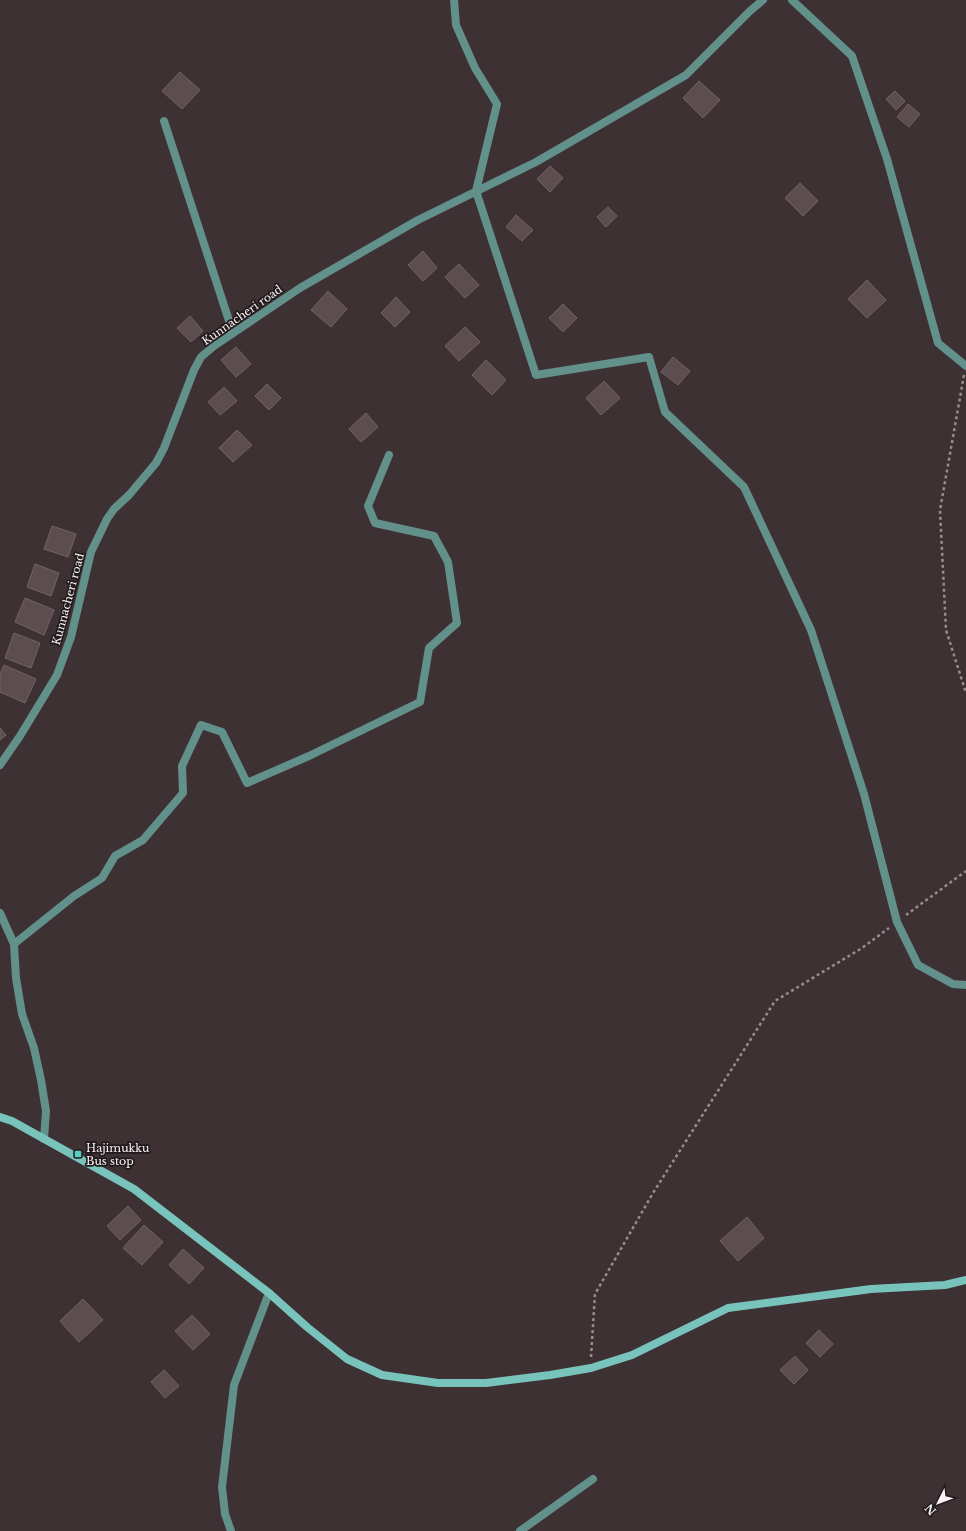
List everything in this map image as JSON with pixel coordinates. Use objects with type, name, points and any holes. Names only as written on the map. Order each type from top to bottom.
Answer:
[{"type":"main road","points":[[0,1117],[12,1121],[44,1138],[134,1189],[269,1292],[306,1327],[347,1359],[382,1375],[438,1383],[486,1383],[590,1368],[632,1355],[728,1308],[871,1289],[945,1285],[966,1280]]},
{"type":"street","points":[[454,0],[456,25],[475,68],[497,104],[476,191],[536,375],[649,357],[665,412],[744,487],[811,630],[864,794],[897,922],[918,965],[953,984],[966,985]]},
{"type":"street","name":"Kunnacheri road","points":[[0,765],[20,736],[57,675],[71,637],[91,552],[107,519],[114,509],[129,495],[156,463],[164,448],[194,370],[201,357],[214,346],[300,288],[418,220],[536,162],[686,75],[763,0]]},
{"type":"street","points":[[792,0],[852,56],[887,159],[938,343],[966,367]]},
{"type":"street","points":[[164,121],[233,333]]},
{"type":"street","points":[[14,944],[74,896],[102,878],[115,856],[143,840],[183,793],[182,766],[201,725],[222,732],[247,783],[309,756],[420,702],[429,648],[457,623],[448,562],[434,536],[375,524],[368,506],[389,455]]},
{"type":"street","points":[[0,913],[14,944],[16,978],[22,1014],[34,1048],[41,1080],[46,1111],[44,1138]]},
{"type":"street","points":[[231,1531],[225,1514],[222,1487],[234,1384],[269,1292]]},
{"type":"street","points":[[520,1531],[593,1479]]},
{"type":"path","points":[[966,367],[962,396],[940,510],[946,630],[966,693]]},
{"type":"path","points":[[590,1368],[595,1294],[653,1193],[775,1001],[862,948],[966,871]]},
{"type":"building","points":[[180,72],[200,90],[182,109],[162,91]]},
{"type":"building","points":[[699,81],[720,100],[703,118],[683,98]]},
{"type":"building","points":[[895,91],[905,101],[896,110],[886,99]]},
{"type":"building","points":[[908,104],[920,114],[909,127],[897,117]]},
{"type":"building","points":[[550,166],[563,178],[550,192],[537,179]]},
{"type":"building","points":[[800,183],[818,201],[803,216],[785,198]]},
{"type":"building","points":[[608,207],[617,216],[606,227],[597,217]]},
{"type":"building","points":[[516,215],[533,230],[522,241],[506,227]]},
{"type":"building","points":[[423,251],[437,268],[423,281],[408,265]]},
{"type":"building","points":[[459,264],[479,285],[465,298],[445,277]]},
{"type":"building","points":[[867,280],[886,300],[867,318],[848,299]]},
{"type":"building","points":[[328,291],[347,309],[331,327],[311,310]]},
{"type":"building","points":[[396,297],[410,312],[395,327],[381,313]]},
{"type":"building","points":[[563,304],[577,318],[563,332],[549,318]]},
{"type":"building","points":[[190,316],[203,331],[191,342],[177,328]]},
{"type":"building","points":[[465,327],[480,342],[459,361],[445,346]]},
{"type":"building","points":[[236,347],[251,364],[236,377],[221,360]]},
{"type":"building","points":[[673,357],[690,371],[678,385],[661,372]]},
{"type":"building","points":[[486,360],[506,380],[492,395],[472,375]]},
{"type":"building","points":[[604,381],[620,398],[601,415],[586,398]]},
{"type":"building","points":[[267,384],[281,398],[269,410],[255,396]]},
{"type":"building","points":[[224,387],[237,401],[220,415],[208,402]]},
{"type":"building","points":[[366,413],[378,427],[361,442],[349,429]]},
{"type":"building","points":[[237,430],[252,445],[233,462],[219,448]]},
{"type":"building","points":[[52,526],[76,534],[68,557],[44,549]]},
{"type":"building","points":[[35,564],[59,573],[51,596],[27,587]]},
{"type":"building","points":[[25,598],[54,610],[44,635],[15,622]]},
{"type":"building","points":[[14,633],[40,643],[31,668],[5,658]]},
{"type":"building","points":[[4,665],[36,679],[25,703],[0,692],[0,674]]},
{"type":"building","points":[[0,728],[6,735],[0,740]]},
{"type":"building","points":[[128,1206],[141,1220],[120,1240],[107,1226]]},
{"type":"building","points":[[747,1217],[764,1238],[738,1261],[720,1241]]},
{"type":"building","points":[[144,1225],[163,1242],[142,1265],[123,1248]]},
{"type":"building","points":[[183,1249],[204,1268],[189,1284],[169,1265]]},
{"type":"building","points":[[83,1299],[103,1320],[79,1342],[60,1321]]},
{"type":"building","points":[[192,1315],[210,1334],[193,1350],[175,1331]]},
{"type":"building","points":[[819,1330],[833,1344],[820,1357],[806,1343]]},
{"type":"building","points":[[795,1356],[808,1370],[794,1384],[780,1370]]},
{"type":"building","points":[[164,1370],[179,1386],[165,1398],[151,1382]]},
{"type":"place","name":"Hajimukku Bus stop","points":[[78,1154]]}]
